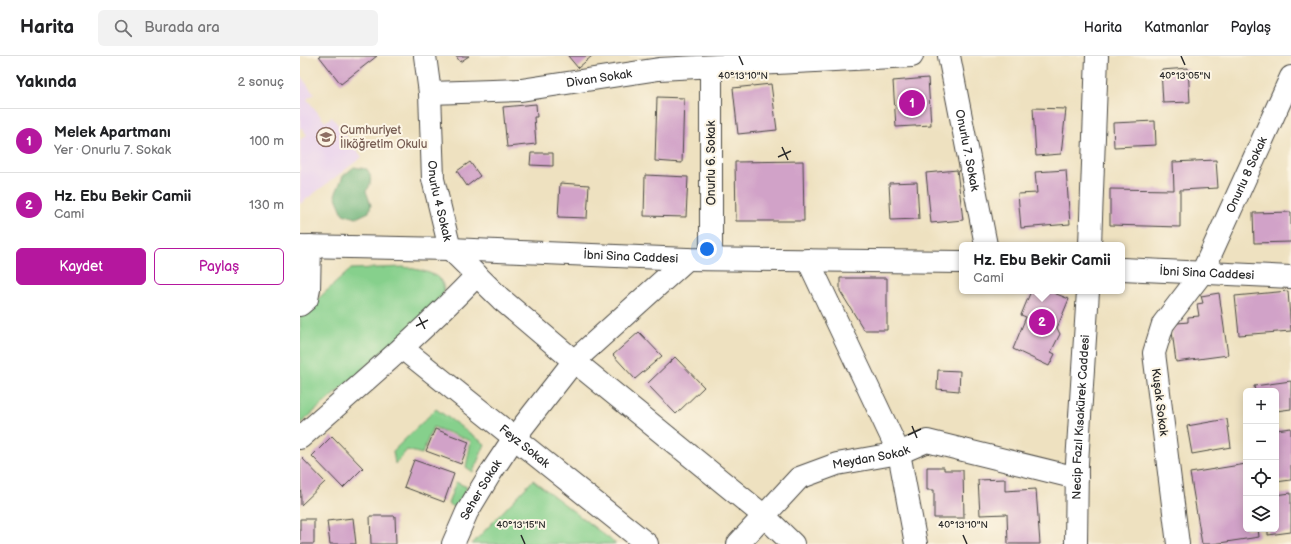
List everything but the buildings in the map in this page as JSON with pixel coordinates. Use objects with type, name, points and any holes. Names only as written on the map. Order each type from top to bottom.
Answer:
[{"type":"street","name":"Onurlu 4 Sokak","points":[[425,56],[430,93],[433,179],[450,249]]},
{"type":"street","name":"Divan Sokak","points":[[430,93],[521,90],[653,63],[711,68],[912,56]]},
{"type":"street","name":"Onurlu 7. Sokak","points":[[949,56],[985,242]]},
{"type":"street","points":[[1090,242],[1097,56]]},
{"type":"street","name":"Onurlu 6. Sokak","points":[[711,68],[711,258]]},
{"type":"street","name":"Onurlu 8 Sokak","points":[[1202,273],[1284,110],[1291,77]]},
{"type":"street","points":[[300,304],[307,299],[309,289],[305,246]]},
{"type":"street","name":"İbni Sina Caddesi","points":[[305,246],[450,249],[687,259],[711,258],[959,262]]},
{"type":"street","points":[[450,249],[501,299],[574,361],[763,515],[793,544]]},
{"type":"street","name":"Seher Sokak","points":[[453,544],[467,512],[514,438],[574,361],[687,259]]},
{"type":"street","points":[[808,260],[899,453],[916,544]]},
{"type":"street","name":"İbni Sina Caddesi","points":[[1125,269],[1291,277]]},
{"type":"street","name":"Kuşak Sokak","points":[[1178,544],[1154,353],[1163,324],[1202,273]]},
{"type":"street","points":[[300,438],[452,302],[477,275]]},
{"type":"street","name":"Necip Fazıl Kısakürek Caddesi","points":[[1076,544],[1077,478],[1088,294]]},
{"type":"street","name":"Feyz Sokak","points":[[402,348],[647,544]]},
{"type":"street","name":"Meydan Sokak","points":[[738,544],[763,515],[799,478],[837,464],[899,453],[927,441],[1077,478]]},
{"type":"shaded area","name":"Cumhuriyet İlköğretim Okulu","points":[[300,75],[314,94],[307,99],[325,122],[332,117],[362,157],[300,204],[300,140],[307,135],[302,128],[300,129]]},
{"type":"green space","points":[[354,167],[367,169],[371,180],[366,191],[371,205],[369,212],[356,218],[343,214],[335,195],[343,176]]},
{"type":"green space","points":[[404,267],[427,272],[439,279],[443,284],[444,292],[441,301],[300,424],[300,315],[351,269]]},
{"type":"green space","points":[[436,409],[485,444],[473,472],[466,467],[471,441],[433,427],[422,454],[407,450],[395,464],[393,451]]},
{"type":"green space","points":[[533,480],[616,544],[472,544]]},
{"type":"green space","points":[[456,482],[467,487],[458,509],[448,504]]},
{"type":"place","name":"Melek Apartmanı","points":[[912,103]]},
{"type":"place","name":"Cumhuriyet İlköğretim Okulu","points":[[326,137]]},
{"type":"place","name":"Hz. Ebu Bekir Camii","points":[[1042,322]]}]
